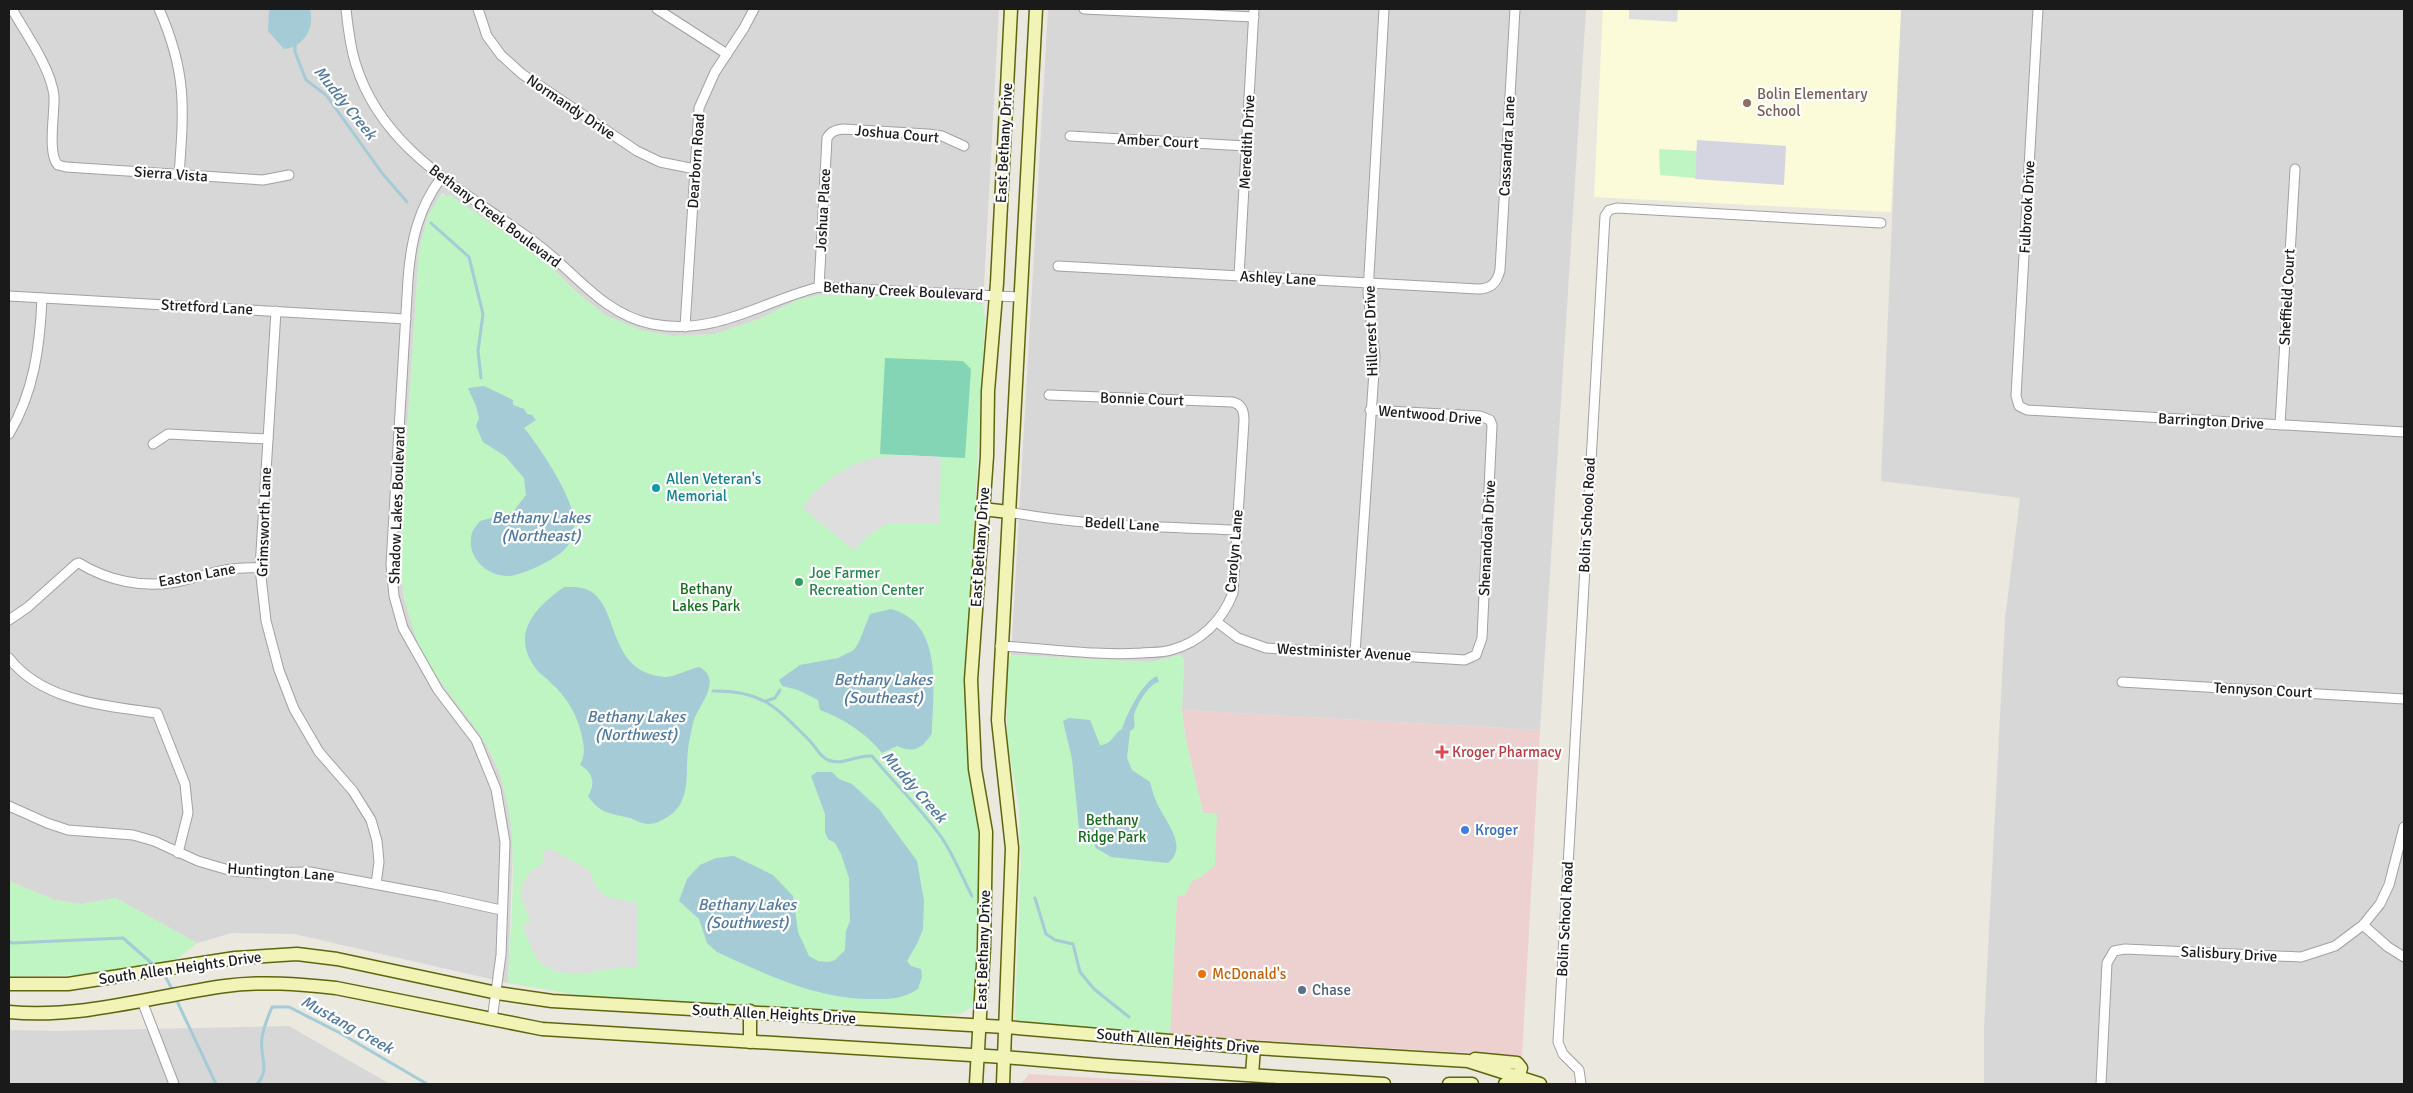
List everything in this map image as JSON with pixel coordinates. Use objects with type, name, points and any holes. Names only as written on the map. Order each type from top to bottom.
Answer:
[{"type":"main road","name":"East Bethany Drive","points":[[976,1084],[984,947],[986,832],[974,760],[971,680],[987,456],[988,391],[996,295],[1011,9]]},
{"type":"main road","name":"East Bethany Drive","points":[[1003,1084],[1012,848],[998,720],[1000,646],[1036,9]]},
{"type":"main road","points":[[982,509],[1009,512]]},
{"type":"main road","name":"South Allen Heights Drive","points":[[9,984],[68,984],[235,958],[297,954],[337,960],[497,993],[552,1001],[1004,1027],[1254,1048],[1468,1061],[1540,1084]]},
{"type":"main road","name":"South Allen Heights Drive","points":[[9,1012],[56,1014],[226,986],[269,983],[308,985],[336,988],[542,1029],[977,1055],[1384,1084]]},
{"type":"main road","points":[[750,1011],[750,1042]]},
{"type":"main road","points":[[1252,1074],[1254,1048]]},
{"type":"main road","points":[[1506,1084],[1518,1077]]},
{"type":"main road","points":[[1449,1084],[1472,1084]]},
{"type":"street","name":"Sierra Vista","points":[[12,9],[44,65],[52,86],[54,104],[52,154],[55,162],[66,167],[263,180],[289,175]]},
{"type":"street","points":[[159,9],[173,43],[180,70],[183,114],[179,175]]},
{"type":"street","name":"Bethany Creek Boulevard","points":[[346,9],[356,63],[374,103],[397,135],[441,178],[540,246],[588,290],[604,302],[641,321],[685,327],[708,325],[739,317],[799,292],[819,286],[1020,297]]},
{"type":"street","name":"Normandy Drive","points":[[478,9],[487,36],[502,55],[530,80],[637,151],[660,162],[695,169]]},
{"type":"street","points":[[657,9],[727,54]]},
{"type":"street","name":"Dearborn Road","points":[[685,327],[699,108],[708,86],[754,9]]},
{"type":"street","points":[[1084,9],[1254,13]]},
{"type":"street","name":"Hillcrest Drive","points":[[1355,653],[1374,357],[1369,316],[1368,284],[1384,9]]},
{"type":"street","name":"Cassandra Lane","points":[[1496,282],[1500,270],[1515,9]]},
{"type":"street","name":"Fulbrook Drive","points":[[2019,406],[2016,396],[2038,9]]},
{"type":"street","name":"Meredith Drive","points":[[1239,276],[1254,13]]},
{"type":"street","name":"Joshua Court","points":[[829,135],[843,129],[928,134],[942,136],[964,146]]},
{"type":"street","name":"Joshua Place","points":[[819,286],[829,135]]},
{"type":"street","name":"Amber Court","points":[[1070,136],[1246,146]]},
{"type":"street","name":"Sheffield Court","points":[[2280,425],[2295,169]]},
{"type":"street","name":"Shadow Lakes Boulevard","points":[[441,178],[424,202],[418,218],[409,268],[392,542],[394,596],[409,642],[438,690],[476,740],[496,790],[504,842],[501,955],[492,1020]]},
{"type":"street","name":"Bolin School Road","points":[[1581,1084],[1579,1070],[1563,1054],[1558,1042],[1604,216],[1609,210],[1616,208],[1802,216],[1881,223]]},
{"type":"street","name":"Ashley Lane","points":[[1058,266],[1478,289],[1490,287],[1496,282]]},
{"type":"street","name":"Stretford Lane","points":[[9,296],[406,319]]},
{"type":"street","points":[[9,434],[24,403],[33,376],[38,352],[42,298]]},
{"type":"street","name":"Grimsworth Lane","points":[[276,311],[260,568],[269,636],[279,670],[294,709],[320,752],[354,791],[370,820],[377,841],[379,855],[376,884]]},
{"type":"street","name":"Bonnie Court","points":[[1049,395],[1236,403]]},
{"type":"street","name":"Carolyn Lane","points":[[1000,646],[1104,653],[1171,650],[1206,632],[1217,622],[1226,610],[1233,593],[1244,421],[1243,410],[1236,403]]},
{"type":"street","name":"Barrington Drive","points":[[2019,406],[2027,410],[2404,432]]},
{"type":"street","name":"Wentwood Drive","points":[[1370,410],[1480,416],[1490,420]]},
{"type":"street","name":"Shenandoah Drive","points":[[1476,655],[1482,638],[1492,434],[1490,420]]},
{"type":"street","points":[[153,444],[168,434],[268,440]]},
{"type":"street","name":"Bedell Lane","points":[[1009,512],[1048,520],[1236,530]]},
{"type":"street","name":"Easton Lane","points":[[9,620],[28,607],[76,564],[80,563],[108,578],[136,583],[165,584],[224,569],[260,568]]},
{"type":"street","name":"Westminister Avenue","points":[[1217,622],[1238,638],[1266,648],[1465,660],[1476,655]]},
{"type":"street","points":[[9,658],[28,676],[67,696],[98,705],[157,713],[185,784],[188,813],[178,853]]},
{"type":"street","name":"Tennyson Court","points":[[2122,682],[2404,699]]},
{"type":"street","name":"Huntington Lane","points":[[9,806],[68,830],[133,835],[154,841],[178,853],[232,871],[256,873],[310,872],[501,910]]},
{"type":"street","name":"Salisbury Drive","points":[[2101,1084],[2108,963],[2114,951],[2125,949],[2301,957],[2335,946],[2363,925],[2385,895],[2404,828]]},
{"type":"street","points":[[2363,925],[2384,944],[2404,956]]},
{"type":"street","points":[[147,1000],[174,1084]]},
{"type":"shaded area","points":[[9,9],[999,9],[983,305],[975,302],[845,294],[820,295],[797,300],[759,319],[715,334],[673,336],[640,330],[605,315],[574,290],[533,252],[442,193],[428,216],[419,250],[400,537],[401,576],[404,598],[419,646],[436,675],[480,732],[499,771],[510,812],[513,843],[508,983],[294,934],[232,933],[197,943],[116,898],[81,904],[55,900],[9,881]]},
{"type":"shaded area","points":[[1048,9],[1586,9],[1540,730],[1182,710],[1184,660],[1180,655],[1151,662],[1011,655]]},
{"type":"shaded area","name":"Bolin Elementary School","points":[[1603,9],[1901,9],[1891,212],[1594,197]]},
{"type":"shaded area","points":[[1629,9],[1678,9],[1677,22],[1629,19]]},
{"type":"shaded area","points":[[1901,9],[2404,9],[2404,1084],[1984,1084],[1984,1028],[2005,619],[2020,498],[1881,481]]},
{"type":"shaded area","points":[[1697,140],[1786,146],[1784,185],[1695,179]]},
{"type":"shaded area","points":[[904,455],[941,457],[939,523],[888,523],[866,537],[854,550],[802,508],[814,492],[834,476],[853,465],[873,458]]},
{"type":"shaded area","points":[[1182,710],[1540,730],[1522,1056],[1170,1035],[1177,895],[1185,895],[1192,881],[1201,877],[1217,814],[1203,813],[1185,736]]},
{"type":"shaded area","points":[[551,849],[589,870],[596,887],[606,897],[638,903],[637,968],[620,967],[583,974],[556,972],[542,964],[535,956],[522,925],[530,921],[522,899],[522,885],[530,871],[544,863],[542,851]]},
{"type":"shaded area","points":[[289,1026],[390,1084],[9,1084],[9,1030],[54,1031]]},
{"type":"shaded area","points":[[1029,1074],[1196,1084],[1021,1084]]},
{"type":"green space","points":[[1659,149],[1697,151],[1695,178],[1660,175]]},
{"type":"green space","name":"Bethany Lakes Park","points":[[450,195],[533,252],[574,290],[605,315],[641,330],[673,336],[715,334],[759,319],[797,300],[820,295],[845,294],[975,302],[983,305],[985,318],[965,701],[965,732],[980,844],[974,1006],[960,1014],[935,1015],[583,996],[508,983],[513,877],[510,824],[506,797],[499,772],[487,745],[435,674],[420,646],[409,618],[399,556],[419,250],[428,216],[440,196]]},
{"type":"green space","points":[[885,358],[963,361],[971,369],[965,458],[880,454]]},
{"type":"green space","name":"Bethany Ridge Park","points":[[1011,655],[1151,662],[1180,655],[1184,659],[1182,710],[1185,736],[1203,813],[1217,814],[1215,865],[1201,877],[1192,881],[1185,895],[1177,896],[1170,1035],[1021,1022],[1015,1019],[1021,858],[1019,808],[1007,738],[1006,664]]},
{"type":"green space","points":[[9,881],[55,900],[81,904],[116,898],[197,943],[177,959],[105,974],[9,977]]},
{"type":"water","points":[[269,9],[310,9],[311,23],[309,29],[297,45],[284,49],[268,31]]},
{"type":"water","name":"Bethany Lakes (Northeast)","points":[[484,386],[513,400],[513,405],[524,409],[527,414],[532,415],[536,420],[524,428],[556,475],[570,503],[573,516],[574,526],[572,535],[564,550],[538,566],[509,576],[493,573],[486,569],[480,564],[472,550],[472,533],[480,521],[513,512],[526,495],[524,478],[505,456],[483,442],[476,426],[479,418],[468,388]]},
{"type":"water","name":"Bethany Lakes (Northwest)","points":[[564,587],[587,589],[599,599],[624,653],[633,664],[646,673],[669,677],[699,667],[706,672],[709,679],[707,693],[693,723],[688,749],[684,796],[674,812],[657,822],[646,824],[612,814],[597,807],[588,796],[592,787],[592,779],[588,771],[580,765],[584,753],[584,745],[576,718],[566,699],[537,670],[529,657],[525,645],[529,623],[535,613]]},
{"type":"water","name":"Bethany Lakes (Southeast)","points":[[891,609],[908,617],[920,628],[928,643],[932,660],[933,679],[932,733],[918,748],[908,749],[897,746],[882,753],[854,727],[820,710],[818,700],[798,690],[782,686],[779,680],[800,665],[838,658],[854,650],[870,614]]},
{"type":"water","points":[[1157,676],[1159,682],[1151,686],[1147,691],[1135,713],[1134,728],[1130,731],[1127,758],[1132,770],[1150,782],[1156,801],[1173,832],[1176,849],[1174,856],[1168,863],[1111,857],[1096,848],[1092,839],[1079,828],[1072,759],[1063,721],[1069,718],[1090,720],[1100,745],[1104,745],[1122,729],[1131,707],[1141,691],[1146,684]]},
{"type":"water","name":"Bethany Lakes (Southwest)","points":[[817,772],[832,772],[839,779],[852,784],[879,809],[917,861],[924,901],[923,929],[907,961],[911,966],[921,969],[922,977],[918,989],[908,994],[888,999],[855,998],[814,991],[775,978],[717,952],[707,943],[699,919],[679,901],[687,879],[700,865],[716,858],[734,856],[773,875],[793,896],[798,932],[809,956],[818,961],[829,962],[835,960],[845,950],[846,931],[850,921],[849,878],[841,854],[835,843],[828,839],[825,832],[825,814],[811,776]]},
{"type":"waterway","name":"Muddy Creek","points":[[295,44],[295,52],[306,80],[326,95],[382,173],[407,202]]},
{"type":"waterway","name":"Muddy Creek","points":[[431,223],[469,257],[483,314],[478,351],[481,378]]},
{"type":"waterway","name":"Muddy Creek","points":[[766,701],[775,698],[780,690]]},
{"type":"waterway","name":"Muddy Creek","points":[[713,691],[745,694],[768,703],[788,719],[822,756],[828,760],[839,762],[872,756],[942,838],[972,896]]},
{"type":"waterway","name":"Muddy Creek","points":[[1035,898],[1046,934],[1055,940],[1073,944],[1080,972],[1094,989],[1129,1017]]},
{"type":"waterway","name":"Mustang Creek","points":[[9,941],[12,943],[123,938],[156,967]]},
{"type":"waterway","name":"Mustang Creek","points":[[163,972],[173,991]]},
{"type":"waterway","name":"Mustang Creek","points":[[176,999],[216,1084]]},
{"type":"waterway","name":"Mustang Creek","points":[[257,1084],[264,1068],[261,1045],[266,1022],[272,1007],[289,1007],[340,1033],[427,1084]]},
{"type":"place","name":"Bolin Elementary School","points":[[1747,103]]},
{"type":"place","name":"Allen Veteran's Memorial","points":[[656,488]]},
{"type":"place","name":"Joe Farmer Recreation Center","points":[[799,582]]},
{"type":"place","name":"Kroger Pharmacy","points":[[1442,752]]},
{"type":"place","name":"Kroger","points":[[1465,830]]},
{"type":"place","name":"McDonald's","points":[[1202,974]]},
{"type":"place","name":"Chase","points":[[1302,990]]}]
